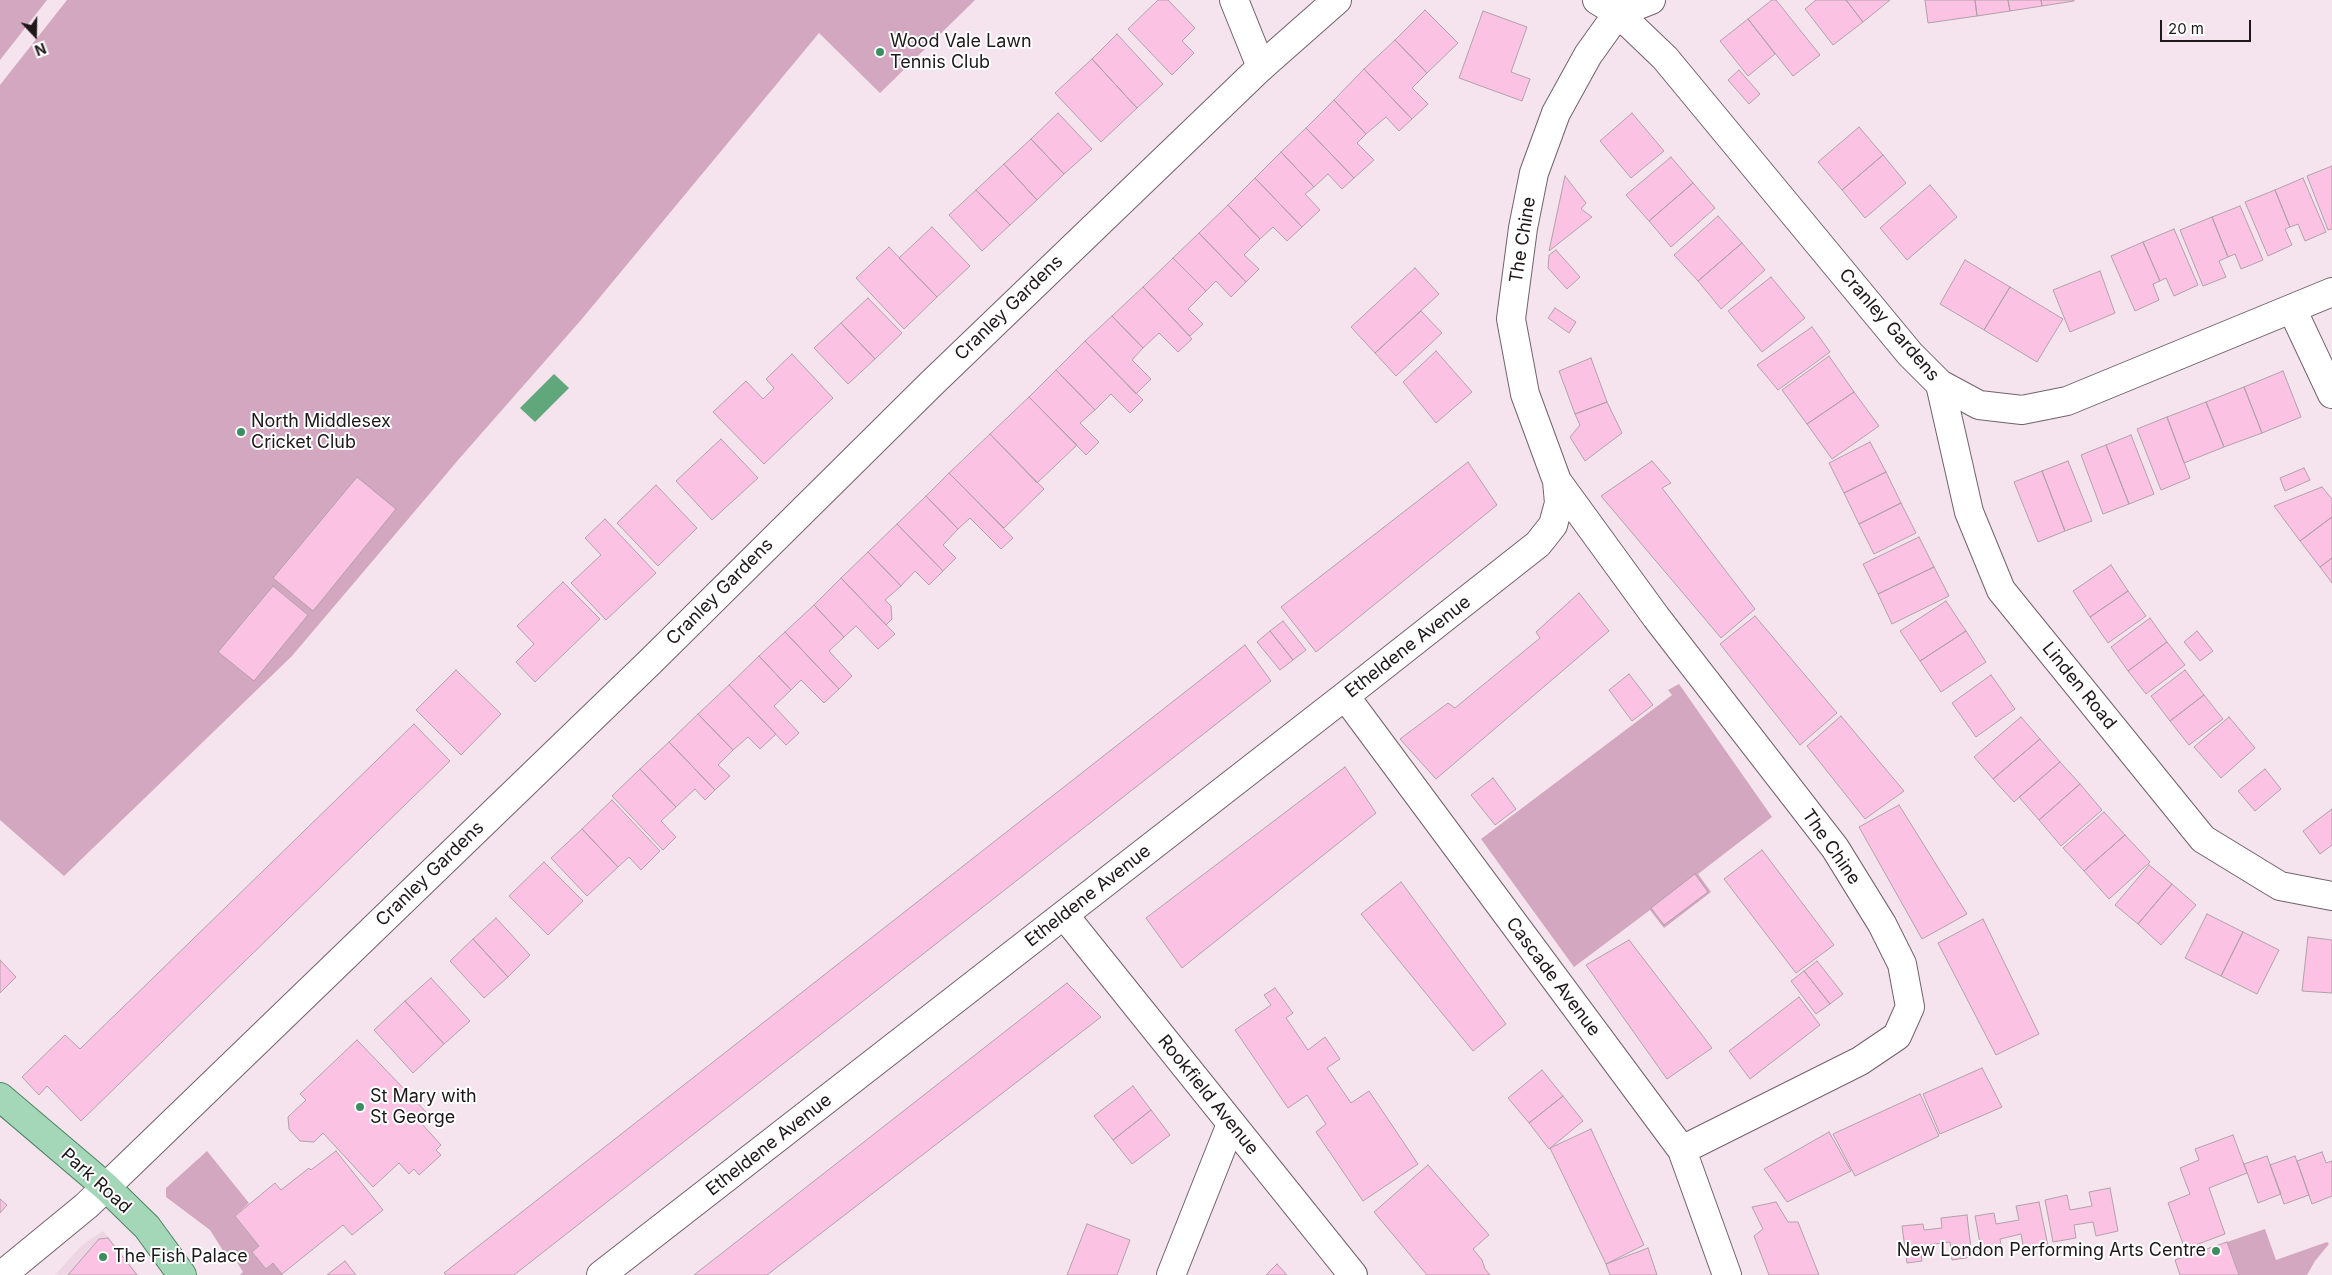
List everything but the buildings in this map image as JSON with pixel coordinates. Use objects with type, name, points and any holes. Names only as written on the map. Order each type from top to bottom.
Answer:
[{"type":"main road","name":"Park Road","points":[[0,1097],[106,1187],[146,1227],[182,1275]]},
{"type":"street","points":[[1234,0],[1261,67]]},
{"type":"street","name":"Cranley Gardens","points":[[2,1275],[106,1187],[650,662],[931,384],[1261,67],[1338,0]]},
{"type":"street","points":[[1612,4],[1651,0]]},
{"type":"street","name":"Cranley Gardens","points":[[1612,4],[1665,58],[1910,354],[1940,384],[1980,405],[2022,410],[2067,401],[2332,292]]},
{"type":"street","name":"The Chine","points":[[1612,4],[1588,55],[1556,113],[1534,173],[1511,319],[1525,394],[1558,492],[1835,848],[1882,924],[1902,964],[1910,1007],[1897,1036],[1860,1061],[1682,1150]]},
{"type":"street","points":[[2292,308],[2332,394]]},
{"type":"street","name":"Linden Road","points":[[1940,384],[1969,512],[2001,590],[2203,839],[2280,886],[2332,896]]},
{"type":"street","name":"Etheldene Avenue","points":[[601,1275],[1538,544],[1553,525],[1558,492]]},
{"type":"street","name":"Cascade Avenue","points":[[1345,696],[1682,1150],[1727,1275]]},
{"type":"street","name":"Rookfield Avenue","points":[[1064,915],[1353,1275]]},
{"type":"street","points":[[1171,1275],[1231,1124]]},
{"type":"shaded area","points":[[0,0],[47,0],[0,60]]},
{"type":"shaded area","name":"North Middlesex Cricket Club","points":[[67,0],[975,0],[880,93],[819,33],[581,320],[459,459],[292,656],[64,876],[0,820],[0,85]]},
{"type":"shaded area","points":[[554,374],[569,388],[535,422],[520,408]]},
{"type":"shaded area","points":[[1679,684],[1772,817],[1698,874],[1711,892],[1664,928],[1650,910],[1574,967],[1481,839],[1672,695],[1668,690]]},
{"type":"shaded area","points":[[207,1151],[249,1203],[235,1216],[259,1246],[252,1252],[266,1269],[273,1263],[283,1275],[240,1275],[243,1272],[232,1254],[227,1257],[210,1230],[166,1197],[166,1188]]},
{"type":"shaded area","points":[[2265,1229],[2276,1260],[2327,1242],[2329,1244],[2315,1261],[2307,1275],[2239,1275],[2227,1242]]},
{"type":"shaded area","name":"The Fish Palace","points":[[103,1231],[139,1275],[55,1275],[82,1245]]},
{"type":"place","name":"Wood Vale Lawn Tennis Club","points":[[880,52]]},
{"type":"place","name":"North Middlesex Cricket Club","points":[[241,432]]},
{"type":"place","name":"St Mary with St George","points":[[360,1107]]},
{"type":"place","name":"New London Performing Arts Centre","points":[[2216,1251]]},
{"type":"place","name":"The Fish Palace","points":[[103,1257]]}]
